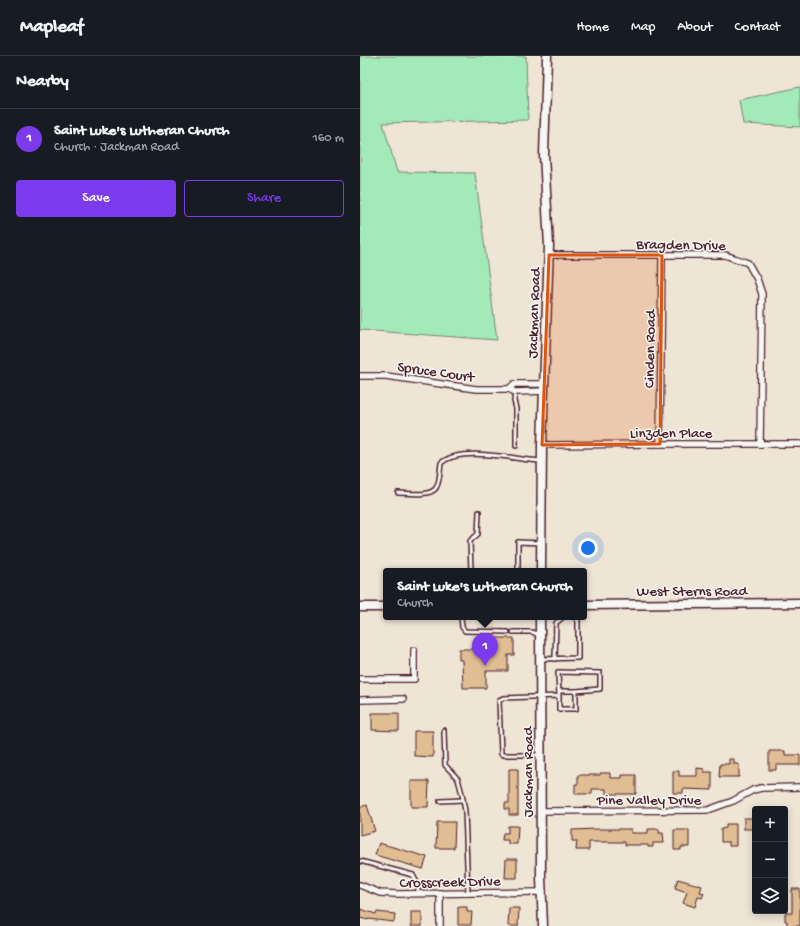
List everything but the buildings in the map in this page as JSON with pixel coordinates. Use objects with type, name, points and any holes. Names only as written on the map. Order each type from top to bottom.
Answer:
[{"type":"street","name":"Jackman Road","points":[[541,568],[542,445],[549,255],[544,156],[547,56]]},
{"type":"street","name":"Bragden Drive","points":[[549,255],[725,255],[748,264],[757,279],[762,294],[760,444]]},
{"type":"street","name":"Cinden Road","points":[[660,444],[662,255]]},
{"type":"street","name":"Spruce Court","points":[[360,376],[386,376],[476,389],[509,389],[515,392],[545,388]]},
{"type":"street","name":"Spruce Court","points":[[509,389],[514,384],[545,388]]},
{"type":"street","name":"Linzden Place","points":[[542,445],[800,444]]},
{"type":"street","name":"West Sterns Road","points":[[587,605],[800,603]]},
{"type":"street","points":[[360,607],[383,607]]},
{"type":"street","name":"Jackman Road","points":[[540,620],[541,877],[543,892],[543,926]]},
{"type":"street","points":[[360,680],[414,679],[414,650]]},
{"type":"street","points":[[360,700],[403,699]]},
{"type":"street","name":"Pine Valley Drive","points":[[541,811],[708,810],[733,801],[753,790],[761,788],[800,787]]},
{"type":"street","name":"Crosscreek Drive","points":[[360,885],[380,893],[396,894],[543,892]]},
{"type":"street","points":[[440,893],[440,926]]},
{"type":"lane","points":[[515,392],[516,446]]},
{"type":"lane","points":[[398,493],[423,494],[432,492],[437,487],[441,463],[446,458],[464,454],[499,455],[542,461]]},
{"type":"lane","points":[[471,568],[470,541],[478,534],[479,512]]},
{"type":"lane","points":[[518,568],[518,542],[541,543]]},
{"type":"lane","points":[[461,620],[462,627],[465,631],[508,632]]},
{"type":"lane","points":[[555,659],[556,623],[560,620]]},
{"type":"lane","points":[[541,659],[578,658],[577,620]]},
{"type":"lane","points":[[513,632],[532,632],[540,636]]},
{"type":"lane","points":[[559,691],[600,689],[600,673],[558,672],[559,709],[576,709],[576,691]]},
{"type":"lane","points":[[541,754],[501,754],[499,700],[503,698],[559,696]]},
{"type":"lane","points":[[444,730],[445,765],[458,779],[464,800],[468,893]]},
{"type":"lane","points":[[440,801],[464,800]]},
{"type":"lane","points":[[360,861],[413,875],[418,885],[418,893]]},
{"type":"highlighted area","points":[[549,255],[662,255],[660,444],[542,445]]},
{"type":"green space","points":[[360,56],[526,56],[528,120],[383,123],[397,172],[475,173],[497,340],[360,330]]},
{"type":"green space","points":[[800,87],[800,127],[743,124],[739,100]]},
{"type":"place","name":"Saint Luke's Lutheran Church","points":[[485,666]]}]
